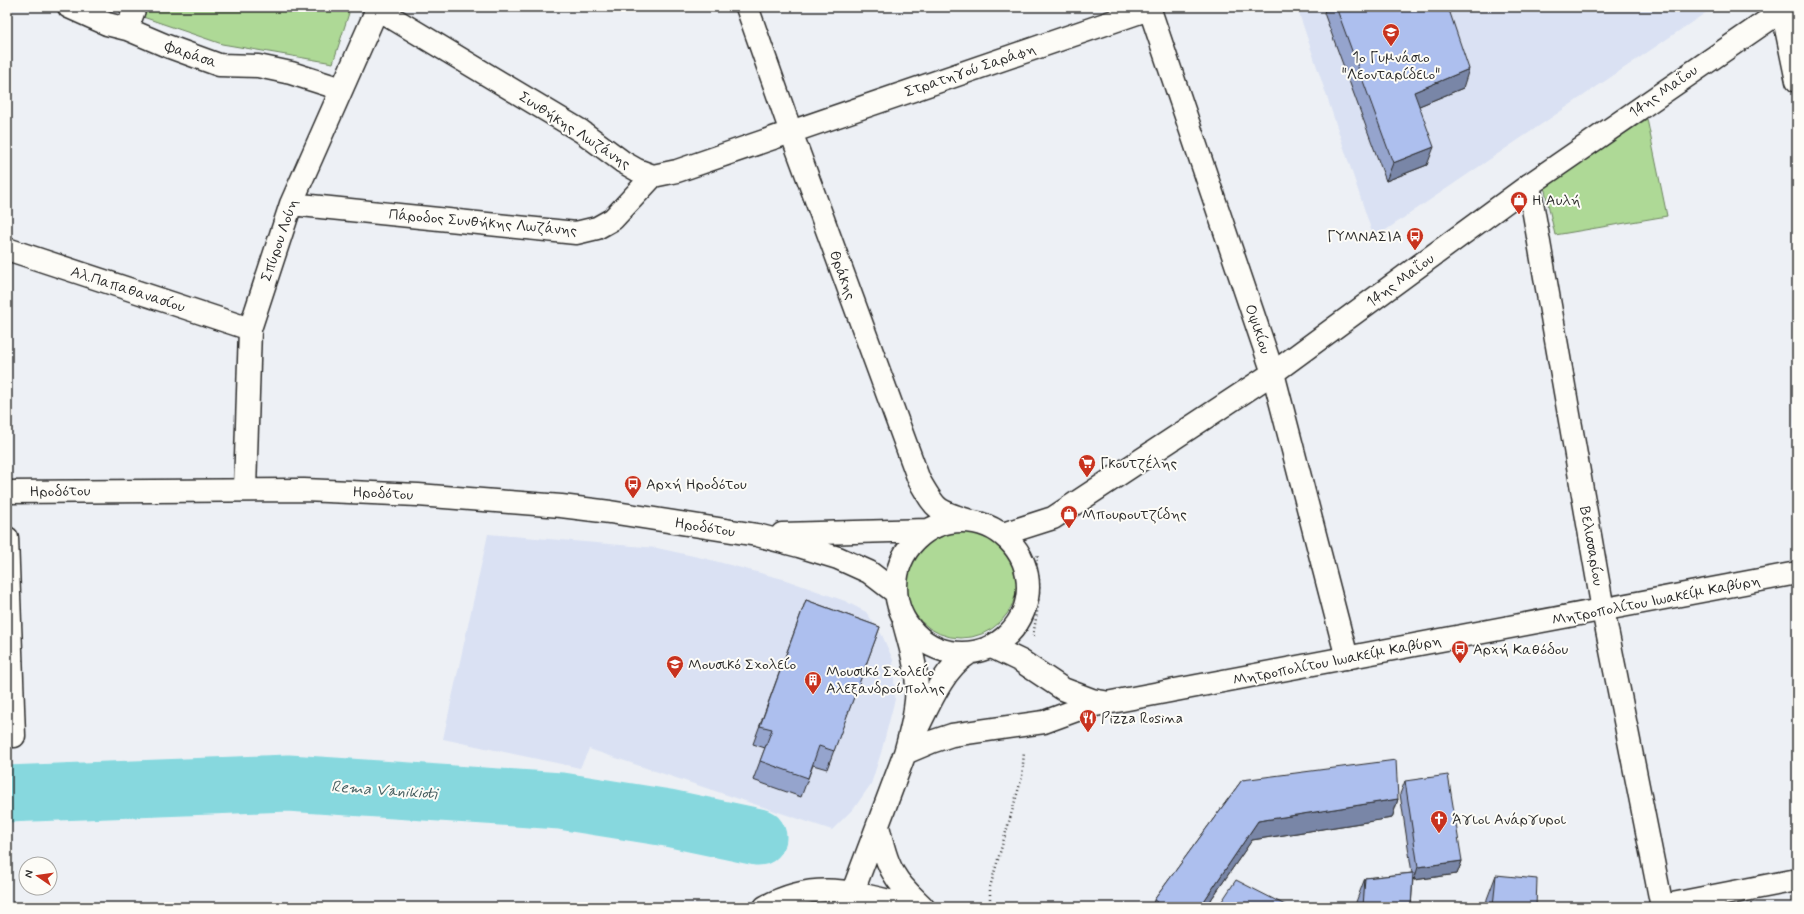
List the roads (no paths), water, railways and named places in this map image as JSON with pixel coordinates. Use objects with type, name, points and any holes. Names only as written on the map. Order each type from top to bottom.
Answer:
[{"type":"street","name":"Φαράσα","points":[[69,7],[107,24],[127,29],[167,46],[219,65],[258,66],[291,73],[340,89]]},
{"type":"street","points":[[127,29],[135,7]]},
{"type":"street","name":"Θράκης","points":[[747,7],[791,132],[920,480],[937,508],[946,514],[967,520]]},
{"type":"street","name":"Σπύρου Λούη","points":[[246,489],[250,329],[291,204],[376,8]]},
{"type":"street","name":"Συνθήκης Λωζάνης","points":[[376,8],[581,131],[623,162],[637,170],[653,176]]},
{"type":"street","name":"Στρατηγού Σαράφη","points":[[791,132],[1149,8]]},
{"type":"street","name":"Οψικίου","points":[[1149,8],[1273,373],[1347,658]]},
{"type":"street","points":[[1783,8],[1797,81]]},
{"type":"street","name":"14ης Μαΐου","points":[[1003,534],[1053,518],[1273,373],[1529,184],[1783,8]]},
{"type":"street","points":[[653,176],[677,171],[791,132]]},
{"type":"street","name":"Πάροδος Συνθήκης Λωζάνης","points":[[291,204],[576,233],[597,228],[613,219],[653,176]]},
{"type":"street","name":"Βελισσαρίου","points":[[1529,184],[1603,610],[1662,906]]},
{"type":"street","name":"Αλ.Παπαθανασίου","points":[[7,249],[250,329]]},
{"type":"street","name":"Ηροδότου","points":[[7,492],[246,489],[367,492],[553,505],[610,512],[757,535],[838,558],[869,572],[895,592]]},
{"type":"street","points":[[850,900],[905,754],[934,694],[960,659],[968,654],[992,647],[1010,634],[1023,616],[1029,594],[1027,571],[1018,550],[1003,534],[986,525],[967,520],[947,522],[928,530],[914,542],[903,556],[897,574],[895,592],[916,675],[913,719],[905,754]]},
{"type":"street","name":"Ηροδότου","points":[[757,535],[928,530]]},
{"type":"street","points":[[7,538],[14,736]]},
{"type":"street","name":"Μητροπολίτου Ιωακείμ Καβύρη","points":[[905,754],[931,742],[952,735],[1044,722],[1085,707],[1797,573]]},
{"type":"street","points":[[902,618],[914,634],[930,646],[948,653],[968,654]]},
{"type":"street","points":[[992,647],[1021,661],[1034,671],[1073,693],[1092,700],[1108,703]]},
{"type":"street","points":[[878,826],[884,850],[893,874],[923,907]]},
{"type":"street","points":[[1662,906],[1797,880]]},
{"type":"street","points":[[765,907],[787,897],[812,890],[831,890],[850,900],[915,907]]},
{"type":"waterway","name":"Rema Vanikioti","points":[[7,794],[288,783],[561,801],[668,818],[758,837]]},
{"type":"place","name":"1ο Γυμνάσιο \"Λεονταρίδειο\"","points":[[1391,47]]},
{"type":"place","name":"Η Αυλή","points":[[1519,215]]},
{"type":"place","name":"ΓΥΜΝΑΣΙΑ","points":[[1415,251]]},
{"type":"place","name":"Γκουτζέλης","points":[[1087,478]]},
{"type":"place","name":"Αρχή Ηροδότου","points":[[633,499]]},
{"type":"place","name":"Μπουρουτζίδης","points":[[1069,529]]},
{"type":"place","name":"Αρχή Καθόδου","points":[[1460,664]]},
{"type":"place","name":"Μουσικό Σχολείο","points":[[675,679]]},
{"type":"place","name":"Μουσικό Σχολείο Αλεξανδρούπολης","points":[[813,695]]},
{"type":"place","name":"Pizza Rosina","points":[[1088,733]]},
{"type":"place","name":"Άγιοι Ανάργυροι","points":[[1439,834]]}]
